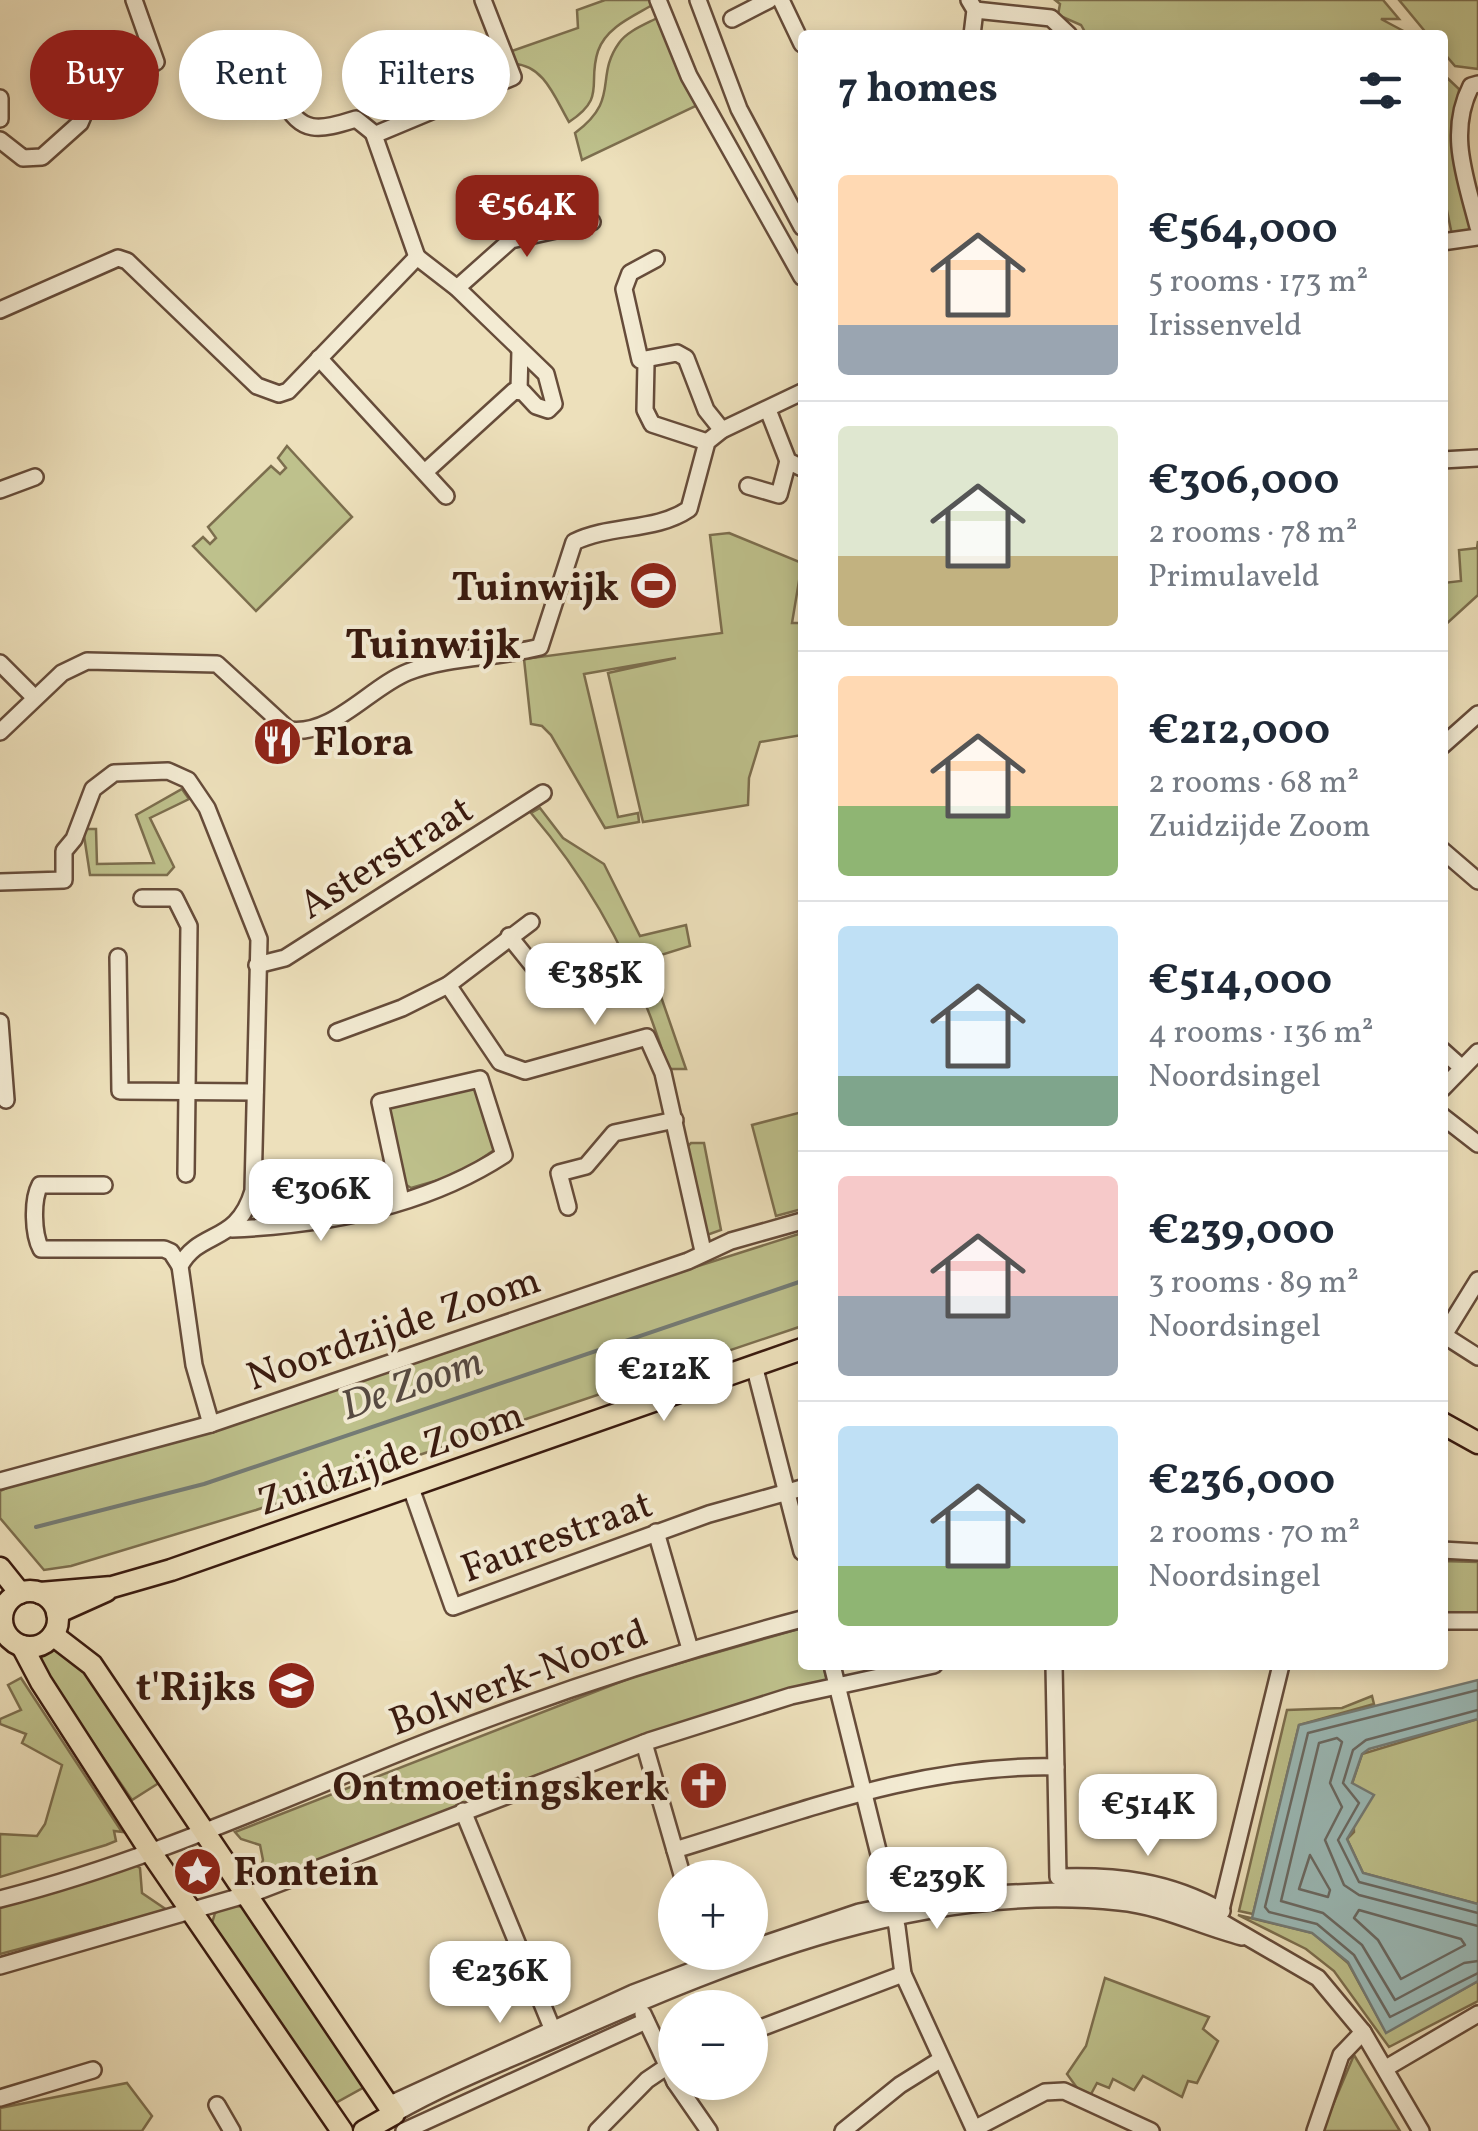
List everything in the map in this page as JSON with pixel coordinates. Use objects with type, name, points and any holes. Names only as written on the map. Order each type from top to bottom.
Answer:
[{"type":"main road","name":"Zuidzijde Zoom","points":[[58,1613],[112,1587],[411,1488],[798,1350]]},
{"type":"main road","points":[[1448,1426],[1478,1443]]},
{"type":"main road","points":[[0,1568],[17,1597],[58,1613],[53,1634],[41,1644],[22,1646]]},
{"type":"main road","name":"Zuidzijde Zoom","points":[[17,1597],[112,1587]]},
{"type":"main road","points":[[17,1597],[3,1627],[22,1646],[152,1854],[341,2131],[395,2117],[92,1664],[53,1634]]},
{"type":"street","points":[[0,140],[22,158],[42,157],[80,124],[96,86],[118,63],[153,56],[134,0]]},
{"type":"street","points":[[376,134],[513,78],[483,0]]},
{"type":"street","points":[[658,0],[689,76],[798,271]]},
{"type":"street","points":[[698,0],[738,109],[798,221]]},
{"type":"street","points":[[732,19],[769,0]]},
{"type":"street","points":[[781,0],[798,36]]},
{"type":"street","points":[[972,5],[1051,18],[1064,30]]},
{"type":"street","points":[[1478,84],[1471,86],[1461,104],[1457,145],[1478,227]]},
{"type":"street","points":[[0,98],[0,119]]},
{"type":"street","points":[[295,120],[304,128],[319,130],[356,119],[376,134],[417,257],[456,288],[546,374],[554,404],[548,410],[536,406],[519,390]]},
{"type":"street","points":[[456,288],[512,240],[592,222]]},
{"type":"street","points":[[1448,241],[1478,238]]},
{"type":"street","points":[[0,310],[118,258],[127,261],[268,394],[288,390],[417,257]]},
{"type":"street","points":[[656,259],[630,273],[624,289],[640,360],[646,363],[677,353],[686,358],[706,410],[722,430]]},
{"type":"street","points":[[424,472],[519,390],[520,350]]},
{"type":"street","points":[[319,358],[446,496]]},
{"type":"street","points":[[646,363],[645,410],[652,424],[707,442]]},
{"type":"street","points":[[0,732],[62,673],[87,661],[217,664],[289,730],[300,731],[326,722],[404,673],[540,647],[574,542],[600,530],[671,521],[690,509],[707,442],[722,430],[798,394]]},
{"type":"street","points":[[748,486],[778,495],[795,465],[768,410]]},
{"type":"street","points":[[1448,460],[1478,458]]},
{"type":"street","points":[[0,490],[36,477]]},
{"type":"street","points":[[0,663],[35,698]]},
{"type":"street","points":[[1448,741],[1478,714]]},
{"type":"street","points":[[0,882],[64,880],[64,851],[74,839],[94,790],[114,773],[168,770],[188,780],[207,808],[258,939],[253,1191],[247,1210],[232,1229],[188,1252],[180,1266]]},
{"type":"street","name":"Asterstraat","points":[[257,965],[285,958],[543,793]]},
{"type":"street","points":[[1448,853],[1478,881]]},
{"type":"street","points":[[142,898],[175,898],[189,926],[186,1174]]},
{"type":"street","points":[[336,1032],[402,1008],[448,985],[530,922]]},
{"type":"street","points":[[510,936],[546,982]]},
{"type":"street","points":[[118,956],[120,1091],[254,1092]]},
{"type":"street","points":[[448,985],[500,1062],[525,1071],[647,1038],[663,1074],[703,1251]]},
{"type":"street","points":[[0,1022],[6,1100]]},
{"type":"street","points":[[1448,1082],[1478,1052]]},
{"type":"street","points":[[1448,1055],[1461,1067]]},
{"type":"street","points":[[232,1229],[300,1226],[401,1200],[463,1182],[504,1155],[480,1079],[380,1102],[401,1200]]},
{"type":"street","points":[[568,1207],[559,1174],[586,1166],[614,1133],[674,1120]]},
{"type":"street","points":[[1448,1121],[1478,1144]]},
{"type":"street","points":[[104,1185],[40,1185],[35,1192],[37,1242],[41,1249],[164,1249],[180,1266],[194,1366],[210,1424]]},
{"type":"street","name":"Noordzijde Zoom","points":[[0,1481],[210,1424],[688,1261],[703,1251],[798,1223]]},
{"type":"street","points":[[1448,1326],[1478,1280]]},
{"type":"street","points":[[1448,1337],[1478,1357]]},
{"type":"street","points":[[754,1365],[795,1491],[798,1517]]},
{"type":"street","name":"Faurestraat","points":[[411,1488],[454,1608],[656,1532],[795,1491]]},
{"type":"street","points":[[656,1532],[690,1648]]},
{"type":"street","points":[[1448,1550],[1478,1552]]},
{"type":"street","name":"Bolwerk-Noord","points":[[0,1899],[152,1854],[435,1738],[690,1648],[798,1620]]},
{"type":"street","points":[[1448,1621],[1478,1622]]},
{"type":"street","points":[[833,1670],[893,1910],[904,1974],[974,2130],[1045,2092],[1064,2091],[1150,2131]]},
{"type":"street","points":[[0,1966],[193,1912],[246,1892],[259,1892],[644,1742],[837,1684],[908,1670]]},
{"type":"street","points":[[1054,1670],[1058,1877],[1117,1877],[1164,1884],[1242,1936],[1318,1978],[1363,2032],[1421,2131]]},
{"type":"street","points":[[1218,1920],[1280,1670]]},
{"type":"street","points":[[644,1742],[678,1860]]},
{"type":"street","points":[[675,1850],[864,1792],[955,1770],[1056,1766]]},
{"type":"street","points":[[463,1811],[552,2028]]},
{"type":"street","points":[[768,1944],[893,1910],[966,1905],[1097,1900],[1218,1920]]},
{"type":"street","points":[[395,2117],[552,2028],[690,1977],[893,1910]]},
{"type":"street","points":[[690,1977],[696,1970]]},
{"type":"street","points":[[768,2025],[904,1974]]},
{"type":"street","points":[[395,2117],[636,1998]]},
{"type":"street","points":[[636,1998],[658,2042]]},
{"type":"street","points":[[1386,2068],[1478,2014]]},
{"type":"street","points":[[395,2117],[646,2021]]},
{"type":"street","points":[[1315,2131],[1341,2055],[1363,2032]]},
{"type":"street","points":[[843,2131],[900,2085],[940,2060]]},
{"type":"street","points":[[0,2098],[93,2070]]},
{"type":"street","points":[[597,2131],[658,2075]]},
{"type":"street","points":[[688,2100],[710,2131]]},
{"type":"street","points":[[217,2104],[232,2131]]},
{"type":"green space","points":[[605,0],[652,0],[654,4],[607,35],[595,62],[592,97],[569,122],[541,76],[514,64],[510,52],[578,28],[577,10]]},
{"type":"green space","points":[[1055,0],[1383,0],[1399,19],[1381,19],[1402,30],[1084,30],[1058,15],[1060,4]]},
{"type":"green space","points":[[1399,0],[1478,0],[1478,69],[1455,66],[1448,58],[1448,30],[1424,30]]},
{"type":"green space","points":[[659,17],[700,104],[582,160],[575,133],[598,110],[608,67],[619,43]]},
{"type":"green space","points":[[1448,79],[1459,89],[1456,168],[1474,238],[1453,240],[1448,216]]},
{"type":"green space","points":[[287,446],[352,517],[256,611],[193,546],[203,537],[210,544],[216,538],[208,527],[271,466],[280,474],[286,468],[278,458]]},
{"type":"green space","points":[[729,533],[798,561],[792,623],[798,623],[798,736],[760,742],[749,778],[748,805],[643,822],[608,673],[676,658],[584,674],[618,817],[638,813],[639,822],[605,828],[551,735],[542,726],[531,724],[524,659],[722,633],[710,535]]},
{"type":"green space","points":[[1478,541],[1478,595],[1448,622],[1448,582],[1461,581],[1459,550],[1477,548]]},
{"type":"green space","points":[[182,789],[189,799],[150,818],[174,867],[167,875],[90,875],[83,829],[96,829],[97,864],[154,863],[136,815]]},
{"type":"green space","points":[[540,808],[563,838],[604,864],[640,936],[686,925],[690,946],[648,959],[686,1069],[668,1069],[629,966],[595,902],[531,813]]},
{"type":"green space","points":[[479,1082],[494,1150],[459,1174],[411,1188],[405,1184],[386,1109]]},
{"type":"green space","points":[[798,1113],[798,1210],[776,1216],[752,1125]]},
{"type":"green space","points":[[704,1143],[721,1230],[704,1236],[687,1147]]},
{"type":"green space","points":[[798,1234],[798,1327],[256,1510],[71,1566],[44,1570],[0,1518],[0,1491]]},
{"type":"green space","points":[[1448,1561],[1478,1562],[1478,1618],[1448,1616]]},
{"type":"green space","points":[[798,1629],[798,1670],[824,1670],[827,1681],[568,1763],[263,1883],[258,1875],[263,1860],[260,1845],[241,1839],[235,1832],[638,1675]]},
{"type":"green space","points":[[51,1646],[77,1662],[162,1781],[132,1800],[43,1669],[40,1652]]},
{"type":"green space","points":[[21,1678],[122,1832],[114,1831],[116,1841],[106,1845],[0,1877],[0,1834],[37,1836],[45,1824],[62,1765],[22,1743],[26,1734],[0,1724],[0,1719],[21,1710],[8,1685]]},
{"type":"green space","points":[[1372,1696],[1374,1704],[1299,1725],[1253,1914],[1239,1911],[1287,1710],[1342,1708]]},
{"type":"green space","points":[[1478,1719],[1478,1904],[1363,1873],[1347,1839],[1354,1832],[1352,1784],[1362,1754]]},
{"type":"green space","points":[[133,1864],[140,1868],[142,1893],[167,1910],[0,1954],[0,1903]]},
{"type":"green space","points":[[230,1905],[251,1908],[368,2085],[330,2106],[210,1930],[215,1913]]},
{"type":"green space","points":[[1238,1915],[1313,1933],[1348,1963],[1386,2032],[1478,1981],[1478,2001],[1389,2047],[1334,1971],[1306,1949]]},
{"type":"green space","points":[[1105,1978],[1209,2017],[1203,2029],[1218,2041],[1197,2083],[1188,2081],[1182,2097],[1143,2076],[1134,2090],[1113,2079],[1109,2088],[1097,2083],[1090,2096],[1080,2092],[1067,2074],[1086,2046]]},
{"type":"green space","points":[[1354,2055],[1400,2131],[1322,2131]]},
{"type":"green space","points":[[127,2083],[152,2116],[142,2131],[0,2131],[0,2108]]},
{"type":"water","points":[[1478,1680],[1478,1719],[1369,1749],[1362,1754],[1352,1783],[1374,1795],[1347,1839],[1363,1873],[1478,1904],[1478,1981],[1386,2033],[1348,1962],[1312,1933],[1252,1918],[1299,1725]]},
{"type":"waterway","name":"De Zoom","points":[[36,1527],[204,1484],[798,1282]]},
{"type":"place","name":"Tuinwijk","points":[[654,586]]},
{"type":"place","name":"Flora","points":[[278,741]]},
{"type":"place","name":"t'Rijks","points":[[291,1686]]},
{"type":"place","name":"Ontmoetingskerk","points":[[703,1786]]},
{"type":"place","name":"Fontein","points":[[198,1871]]},
{"type":"district","name":"Tuinwijk","points":[[433,643]]}]
